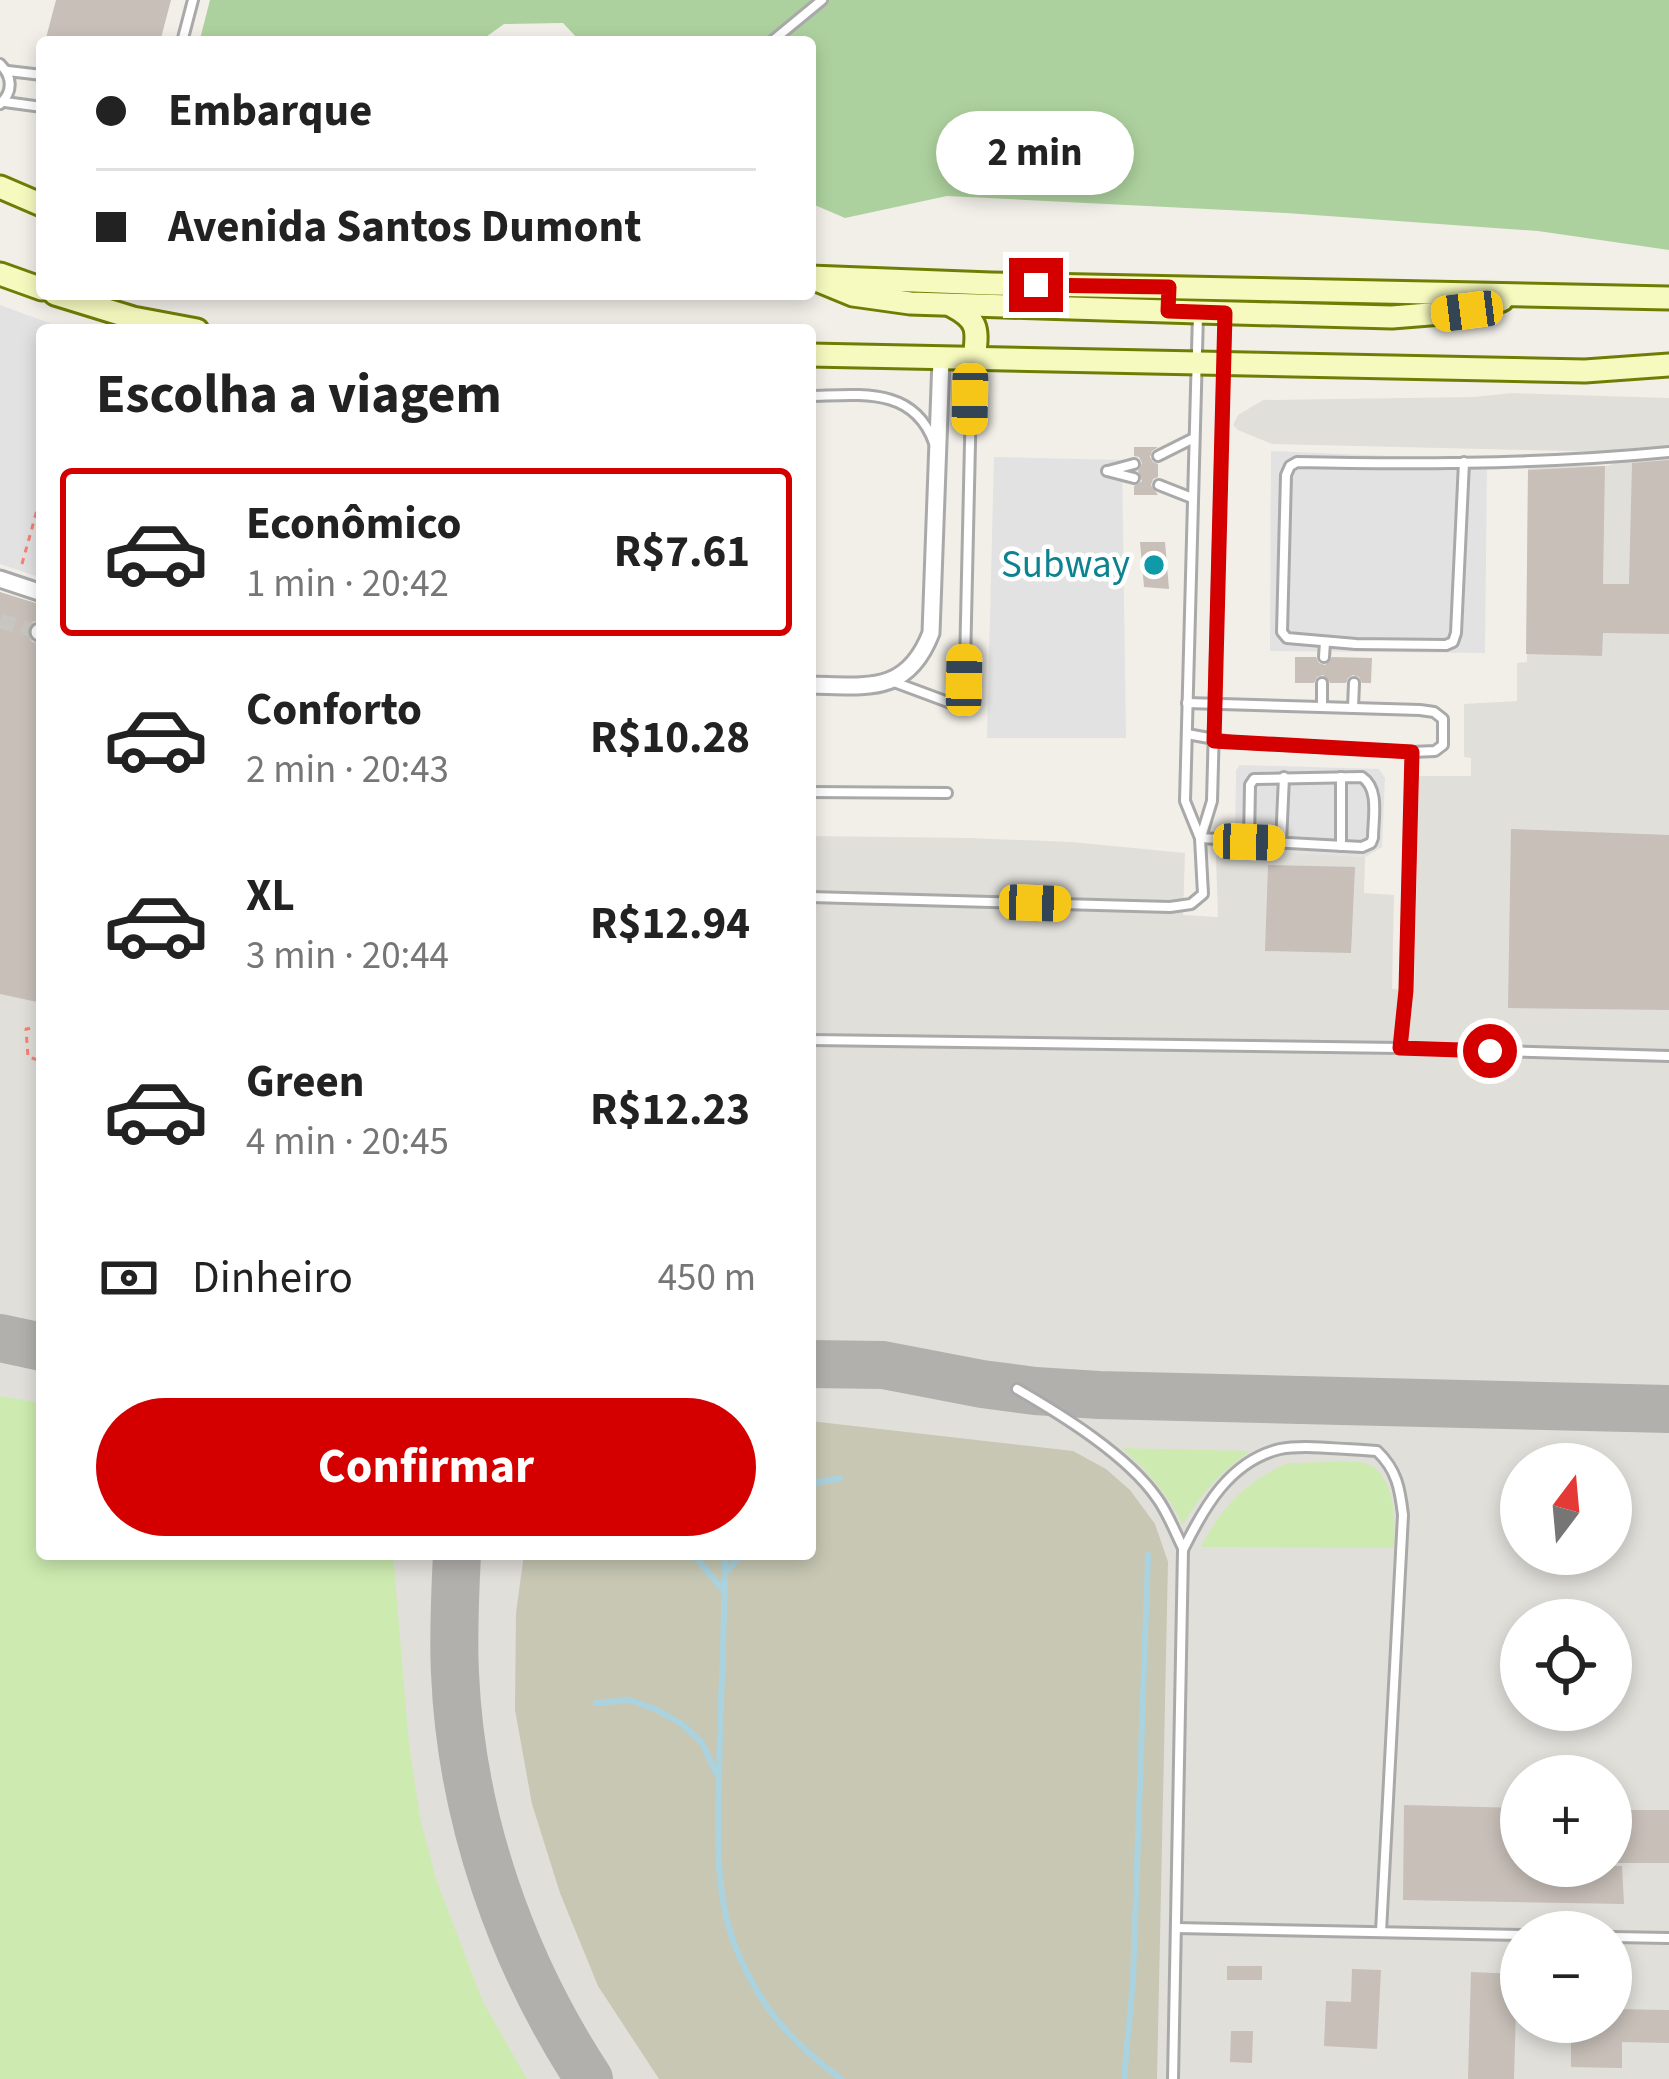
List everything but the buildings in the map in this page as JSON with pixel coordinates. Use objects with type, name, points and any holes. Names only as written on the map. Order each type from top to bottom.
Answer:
[{"type":"main road","points":[[0,187],[36,202]]},
{"type":"main road","points":[[0,274],[36,287]]},
{"type":"main road","points":[[816,277],[1669,298]]},
{"type":"main road","points":[[816,280],[854,296],[910,303],[1392,317],[1467,311],[1520,294]]},
{"type":"main road","points":[[1168,311],[1169,287]]},
{"type":"main road","points":[[76,300],[166,324]]},
{"type":"main road","points":[[949,304],[974,322],[974,359]]},
{"type":"main road","points":[[816,355],[1585,370],[1669,364]]},
{"type":"street","points":[[816,685],[892,682],[922,656],[931,633],[941,358]]},
{"type":"street","points":[[0,579],[36,591]]},
{"type":"lane","points":[[184,36],[193,0]]},
{"type":"lane","points":[[778,36],[822,0]]},
{"type":"lane","points":[[3,68],[36,74]]},
{"type":"lane","points":[[3,68],[10,87],[2,103],[36,106]]},
{"type":"lane","points":[[816,897],[1183,907],[1203,894],[1200,838],[1185,801],[1198,312]]},
{"type":"lane","points":[[1200,838],[1212,801],[1225,313]]},
{"type":"lane","points":[[892,682],[964,708],[974,359]]},
{"type":"lane","points":[[816,396],[890,398],[913,410],[928,426],[936,450]]},
{"type":"lane","points":[[1158,456],[1194,439]]},
{"type":"lane","points":[[1464,462],[1453,642],[1355,644],[1287,638],[1282,632],[1286,475],[1298,462],[1613,458],[1669,452]]},
{"type":"lane","points":[[1134,464],[1107,471],[1134,478]]},
{"type":"lane","points":[[1159,485],[1192,498]]},
{"type":"lane","points":[[1324,657],[1325,642]]},
{"type":"lane","points":[[1355,644],[1355,658]]},
{"type":"lane","points":[[1322,683],[1322,707]]},
{"type":"lane","points":[[1354,683],[1354,708]]},
{"type":"lane","points":[[1186,734],[1214,741],[1412,752],[1435,752],[1444,745],[1443,719],[1434,712],[1187,703]]},
{"type":"lane","points":[[1400,1048],[1406,990],[1412,752]]},
{"type":"lane","points":[[1340,777],[1341,846]]},
{"type":"lane","points":[[1200,838],[1249,842],[1362,847],[1373,838],[1370,782],[1362,777],[1254,779],[1249,842]]},
{"type":"lane","points":[[1281,843],[1284,778]]},
{"type":"lane","points":[[816,792],[947,793]]},
{"type":"lane","points":[[816,1040],[1669,1056]]},
{"type":"lane","points":[[1017,1389],[1097,1440],[1141,1480],[1157,1497],[1184,1550]]},
{"type":"lane","points":[[1173,2079],[1184,1550],[1212,1496],[1259,1456],[1284,1448],[1377,1451],[1398,1480],[1403,1515],[1382,1932]]},
{"type":"lane","points":[[1176,1928],[1500,1935]]},
{"type":"lane","points":[[1632,1937],[1669,1938]]},
{"type":"path","points":[[22,564],[36,514]]},
{"type":"path","points":[[36,1028],[26,1029],[28,1057],[36,1059]]},
{"type":"shaded area","points":[[0,305],[52,324],[36,324],[36,576],[0,564]]},
{"type":"shaded area","points":[[1512,393],[1669,398],[1669,2079],[0,2079],[0,626],[36,636],[36,1560],[816,1560],[816,836],[1072,842],[1185,853],[1183,915],[1218,917],[1216,856],[1226,849],[1365,857],[1364,893],[1394,895],[1392,989],[1414,990],[1419,776],[1471,776],[1471,758],[1464,757],[1464,704],[1517,701],[1517,663],[1527,662],[1528,465],[1613,464],[1613,452],[1272,444],[1238,430],[1233,425],[1238,415],[1263,400]]},
{"type":"shaded area","points":[[1271,451],[1487,460],[1485,653],[1270,651]]},
{"type":"shaded area","points":[[994,457],[1122,460],[1126,738],[987,738]]},
{"type":"shaded area","points":[[1240,765],[1379,769],[1385,778],[1382,847],[1365,857],[1235,850],[1236,770]]},
{"type":"shaded area","points":[[816,1422],[1073,1451],[1106,1469],[1130,1490],[1155,1524],[1168,1562],[1157,2079],[659,2079],[598,1986],[560,1893],[532,1804],[515,1710],[516,1613],[523,1560],[816,1560]]},
{"type":"green space","points":[[210,0],[1669,0],[1669,250],[1538,231],[947,196],[845,218],[816,206],[816,36],[575,36],[563,23],[504,24],[487,36],[201,36]]},
{"type":"green space","points":[[0,1396],[36,1402],[36,1560],[394,1560],[420,1817],[436,1879],[483,2002],[527,2079],[0,2079]]},
{"type":"green space","points":[[1122,1448],[1250,1451],[1212,1484],[1183,1525],[1157,1484]]},
{"type":"green space","points":[[1359,1462],[1375,1469],[1392,1500],[1394,1548],[1201,1547],[1237,1496],[1288,1463]]},
{"type":"waterway","points":[[816,1483],[840,1478]]},
{"type":"waterway","points":[[1124,2079],[1133,1980],[1148,1555]]},
{"type":"waterway","points":[[698,1560],[724,1591]]},
{"type":"waterway","points":[[725,1560],[718,1825],[727,1920],[743,1964],[773,2015],[841,2079]]},
{"type":"waterway","points":[[725,1573],[737,1560]]},
{"type":"waterway","points":[[596,1703],[630,1700],[682,1724],[702,1743],[716,1773]]},
{"type":"taxiway","points":[[0,1338],[36,1346]]},
{"type":"taxiway","points":[[816,1364],[883,1365],[982,1384],[1099,1395],[1669,1409]]},
{"type":"taxiway","points":[[457,1560],[454,1644],[459,1727],[479,1833],[536,1986],[589,2079]]},
{"type":"tunnel","points":[[0,621],[36,631]]},
{"type":"place","name":"Subway","points":[[1154,565]]},
{"type":"route","points":[[1036,285],[1169,287],[1168,311],[1225,313],[1214,741],[1412,752],[1406,990],[1400,1048],[1490,1051]]}]
